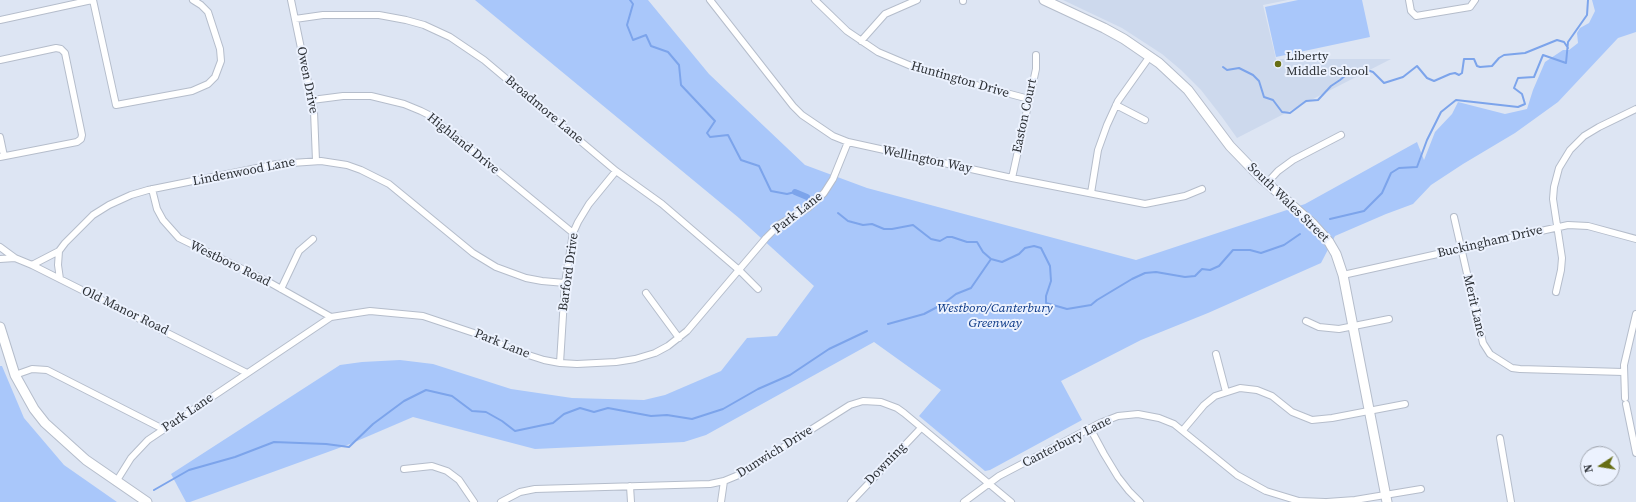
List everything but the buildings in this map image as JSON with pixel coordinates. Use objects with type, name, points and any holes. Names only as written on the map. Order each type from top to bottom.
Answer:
[{"type":"street","points":[[0,20],[92,0],[116,105],[192,91],[208,84],[215,77],[221,61],[220,49],[208,12],[193,0]]},
{"type":"street","name":"Owen Drive","points":[[291,0],[312,100],[315,126],[316,161]]},
{"type":"street","name":"Wellington Way","points":[[710,0],[793,106],[833,136],[848,142],[1012,178],[1145,204],[1185,196],[1202,189]]},
{"type":"street","name":"Huntington Drive","points":[[815,0],[846,31],[878,52],[923,72],[1029,99]]},
{"type":"street","points":[[861,41],[885,14],[917,0]]},
{"type":"street","name":"South Wales Street","points":[[1044,0],[1104,28],[1159,63],[1188,90],[1230,146],[1267,183],[1321,232],[1336,254],[1343,275],[1386,498]]},
{"type":"street","points":[[1409,0],[1411,11],[1416,16],[1470,7],[1475,0]]},
{"type":"street","name":"Broadmore Lane","points":[[295,19],[323,15],[379,15],[406,20],[438,31],[473,51],[616,171],[662,204],[739,270],[758,289]]},
{"type":"street","points":[[0,60],[56,48],[61,49],[65,53],[82,135],[81,139],[76,142],[2,157],[0,137]]},
{"type":"street","name":"Easton Court","points":[[1012,178],[1036,69],[1036,55]]},
{"type":"street","points":[[1091,193],[1098,150],[1107,125],[1116,105],[1150,56]]},
{"type":"street","name":"Highland Drive","points":[[312,100],[343,96],[371,96],[404,104],[429,115],[573,233]]},
{"type":"street","points":[[1116,105],[1145,120]]},
{"type":"street","points":[[1556,292],[1562,258],[1553,209],[1554,187],[1558,172],[1570,150],[1584,136],[1636,109]]},
{"type":"street","points":[[1267,183],[1278,171],[1293,160],[1342,135]]},
{"type":"street","name":"Park Lane","points":[[116,482],[131,458],[140,447],[163,429],[331,317],[370,311],[424,316],[478,334],[519,352],[544,360],[560,363],[597,364],[635,359],[655,353],[679,338],[780,224],[808,208],[824,193],[833,179],[848,142]]},
{"type":"street","name":"Lindenwood Lane","points":[[32,265],[59,251],[93,215],[120,200],[152,189],[277,164],[316,161],[347,165],[376,176],[389,184],[473,253],[496,267],[526,278],[565,283]]},
{"type":"street","name":"Barford Drive","points":[[560,363],[565,283],[573,233],[589,204],[616,171]]},
{"type":"street","name":"Westboro Road","points":[[152,189],[157,209],[163,220],[179,238],[281,289],[331,317]]},
{"type":"street","name":"Merit Lane","points":[[1454,217],[1483,343],[1490,354],[1512,368],[1623,372]]},
{"type":"street","name":"Buckingham Drive","points":[[1343,275],[1557,227],[1573,225],[1588,226],[1636,239]]},
{"type":"street","points":[[281,289],[299,251],[313,239]]},
{"type":"street","points":[[0,247],[15,258]]},
{"type":"street","points":[[59,251],[58,265],[60,279]]},
{"type":"street","name":"Old Manor Road","points":[[0,259],[15,258],[32,265],[247,373]]},
{"type":"street","points":[[646,293],[679,338]]},
{"type":"street","points":[[1636,314],[1625,357],[1623,372],[1626,401],[1636,453]]},
{"type":"street","points":[[1306,321],[1319,327],[1339,329],[1389,319]]},
{"type":"street","points":[[0,327],[7,352],[16,375],[34,409],[45,423],[86,460],[147,502]]},
{"type":"street","points":[[1216,354],[1226,392]]},
{"type":"street","points":[[16,375],[32,369],[47,370],[163,429]]},
{"type":"street","points":[[1183,430],[1204,405],[1215,396],[1240,388],[1257,390],[1272,396],[1292,412],[1312,420],[1405,404]]},
{"type":"street","name":"Dunwich Drive","points":[[501,502],[520,492],[535,490],[710,484],[724,481],[740,474],[857,402],[872,401],[891,406],[904,413],[1011,502]]},
{"type":"street","name":"Canterbury Lane","points":[[964,502],[989,483],[1090,428],[1109,419],[1138,414],[1159,418],[1174,424],[1237,475],[1266,491],[1299,502],[1326,502],[1386,498],[1421,489]]},
{"type":"street","name":"Downing","points":[[850,502],[921,428]]},
{"type":"street","points":[[1090,428],[1118,477],[1140,502]]},
{"type":"street","points":[[1500,438],[1511,502]]},
{"type":"street","points":[[404,469],[432,466],[447,471],[459,480],[474,502]]},
{"type":"street","points":[[721,502],[724,481]]},
{"type":"street","points":[[630,486],[631,502]]},
{"type":"shaded area","name":"Liberty Middle School","points":[[1063,0],[1288,0],[1263,5],[1276,59],[1391,59],[1237,138],[1201,90],[1162,54],[1122,28]]},
{"type":"green space","name":"Westboro/Canterbury Greenway","points":[[475,0],[648,0],[709,74],[805,165],[867,188],[1136,260],[1305,204],[1417,142],[1424,160],[1435,132],[1452,114],[1458,102],[1505,114],[1527,109],[1545,62],[1563,50],[1569,50],[1578,43],[1577,33],[1580,28],[1589,23],[1595,11],[1592,0],[1636,0],[1636,32],[1618,38],[1558,102],[1515,133],[1431,185],[1413,204],[1335,236],[1321,263],[1208,313],[1141,340],[1061,381],[1082,420],[990,470],[985,471],[919,416],[941,390],[874,342],[706,435],[684,442],[535,449],[413,417],[350,444],[190,502],[186,502],[171,474],[340,365],[400,360],[433,364],[511,389],[572,398],[644,400],[665,395],[721,371],[747,338],[777,336],[814,286],[739,218]]},
{"type":"green space","points":[[1298,0],[1362,0],[1370,37],[1276,57],[1265,7]]},
{"type":"green space","points":[[0,366],[2,366],[24,418],[64,465],[117,502],[0,502]]},
{"type":"waterway","points":[[630,0],[633,4],[627,25],[633,40],[646,35],[651,46],[668,52],[679,65],[681,85],[715,121],[707,133],[710,137],[728,135],[741,160],[759,166],[771,191],[787,194],[795,192]]},
{"type":"waterway","points":[[1330,219],[1364,211],[1382,193],[1391,173],[1399,168],[1417,167],[1427,140],[1441,112],[1456,100],[1518,107],[1525,104],[1522,94],[1514,88],[1518,78],[1534,77],[1543,55],[1566,63],[1568,42],[1587,15],[1588,0]]},
{"type":"waterway","points":[[1223,67],[1227,70],[1239,68],[1253,75],[1259,81],[1264,97],[1273,100],[1282,112],[1290,113],[1306,101],[1318,100],[1331,86],[1346,75],[1364,69],[1373,72],[1384,83],[1403,77],[1417,66],[1427,78],[1434,81],[1450,74],[1455,73],[1459,75],[1462,73],[1464,59],[1474,59],[1477,66],[1480,67],[1492,66],[1504,55],[1525,53],[1557,40],[1564,42],[1568,48]]},
{"type":"waterway","points":[[795,192],[807,197]]},
{"type":"waterway","points":[[838,213],[848,221],[863,225],[872,224],[884,229],[913,225],[931,239],[940,241],[947,237],[952,237],[967,242],[977,242],[983,252],[991,259],[1002,262],[1019,254],[1025,248],[1034,246],[1041,248],[1050,266],[1051,281],[1046,296],[1046,303],[1067,309],[1091,305],[1132,279],[1145,273],[1156,272],[1185,277],[1195,276],[1202,269],[1210,270],[1219,266],[1233,250],[1250,250],[1261,253],[1284,245],[1300,234]]},
{"type":"waterway","points":[[888,324],[924,314],[943,304],[956,294],[971,288],[991,259]]},
{"type":"waterway","points":[[154,490],[189,470],[235,457],[274,442],[326,444],[349,447],[373,424],[404,401],[426,390],[452,396],[472,411],[486,412],[502,421],[515,431],[553,423],[564,414],[580,408],[594,412],[608,408],[651,416],[667,415],[692,419],[723,409],[758,389],[790,375],[829,349],[867,331]]},
{"type":"place","name":"Liberty Middle School","points":[[1278,64]]}]
